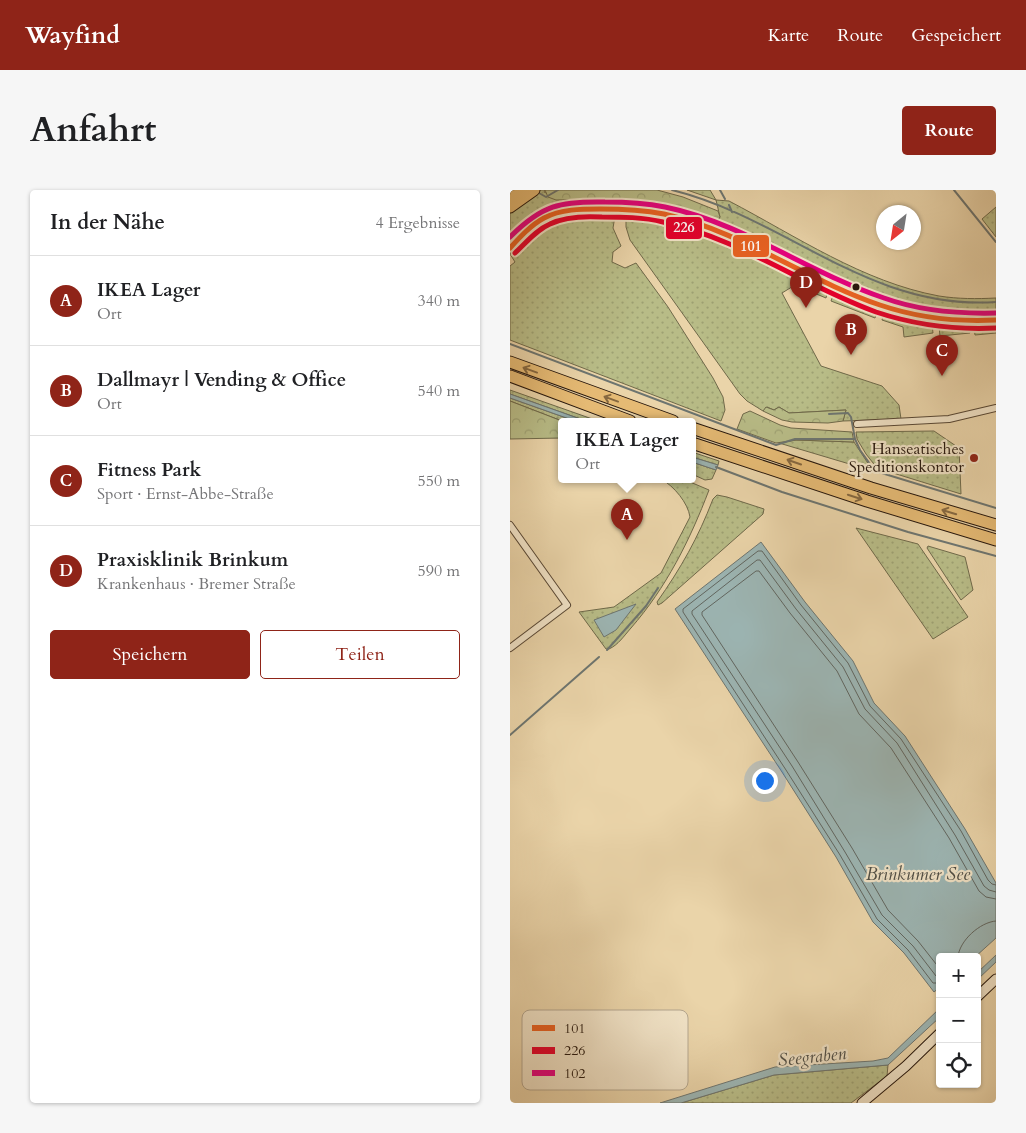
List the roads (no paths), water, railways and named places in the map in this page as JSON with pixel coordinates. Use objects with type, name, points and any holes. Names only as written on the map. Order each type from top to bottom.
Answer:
[{"type":"highway","points":[[510,197],[520,190]]},
{"type":"highway","points":[[510,207],[534,190]]},
{"type":"highway","points":[[510,362],[665,418]]},
{"type":"highway","points":[[510,376],[622,418]]},
{"type":"highway","points":[[510,382],[532,385]]},
{"type":"highway","points":[[696,429],[871,488],[996,525]]},
{"type":"highway","points":[[696,444],[867,501],[996,540]]},
{"type":"street","points":[[510,248],[534,225],[544,218],[557,213],[596,209],[653,212],[682,219],[724,234],[832,286],[882,306],[934,318],[971,321],[996,320]]},
{"type":"street","points":[[856,424],[948,419],[996,408]]},
{"type":"street","points":[[510,525],[566,605],[510,648]]},
{"type":"street","points":[[981,993],[996,979]]},
{"type":"street","points":[[862,1103],[906,1066],[936,1037]]},
{"type":"water","points":[[510,394],[578,418],[567,418],[510,398]]},
{"type":"water","points":[[696,458],[718,465],[716,470],[696,463]]},
{"type":"water","name":"Brinkumer See","points":[[761,542],[805,602],[853,661],[874,703],[905,736],[965,829],[996,883],[996,938],[979,953],[936,953],[936,990],[934,992],[904,953],[873,922],[836,857],[675,609]]},
{"type":"water","points":[[636,604],[616,630],[604,637],[594,620]]},
{"type":"water","points":[[996,955],[996,962],[981,976],[981,969]]},
{"type":"water","points":[[936,1012],[936,1021],[888,1065],[774,1075],[681,1103],[660,1103],[775,1067],[873,1061],[888,1058]]},
{"type":"waterway","points":[[539,193],[546,197],[558,190]]},
{"type":"waterway","points":[[672,190],[713,203],[868,278],[908,292],[950,301],[996,302]]},
{"type":"waterway","points":[[720,190],[725,199]]},
{"type":"waterway","points":[[954,190],[996,242]]},
{"type":"waterway","points":[[729,205],[732,212]]},
{"type":"waterway","points":[[510,344],[776,445],[795,439],[855,439]]},
{"type":"waterway","points":[[829,414],[848,413],[851,417],[855,439],[860,450],[875,471],[996,508]]},
{"type":"waterway","points":[[716,467],[782,492],[908,532],[996,556]]},
{"type":"waterway","points":[[607,650],[646,606],[658,588]]},
{"type":"waterway","points":[[510,735],[599,657]]},
{"type":"place","name":"Praxisklinik Brinkum","points":[[806,308]]},
{"type":"place","name":"Dallmayr | Vending & Office","points":[[851,355]]},
{"type":"place","name":"Fitness Park","points":[[942,376]]},
{"type":"place","name":"Hanseatisches Speditionskontor","points":[[974,458]]},
{"type":"place","name":"IKEA Lager","points":[[627,540]]},
{"type":"water label","name":"Seegraben","points":[[812,1057]]}]
